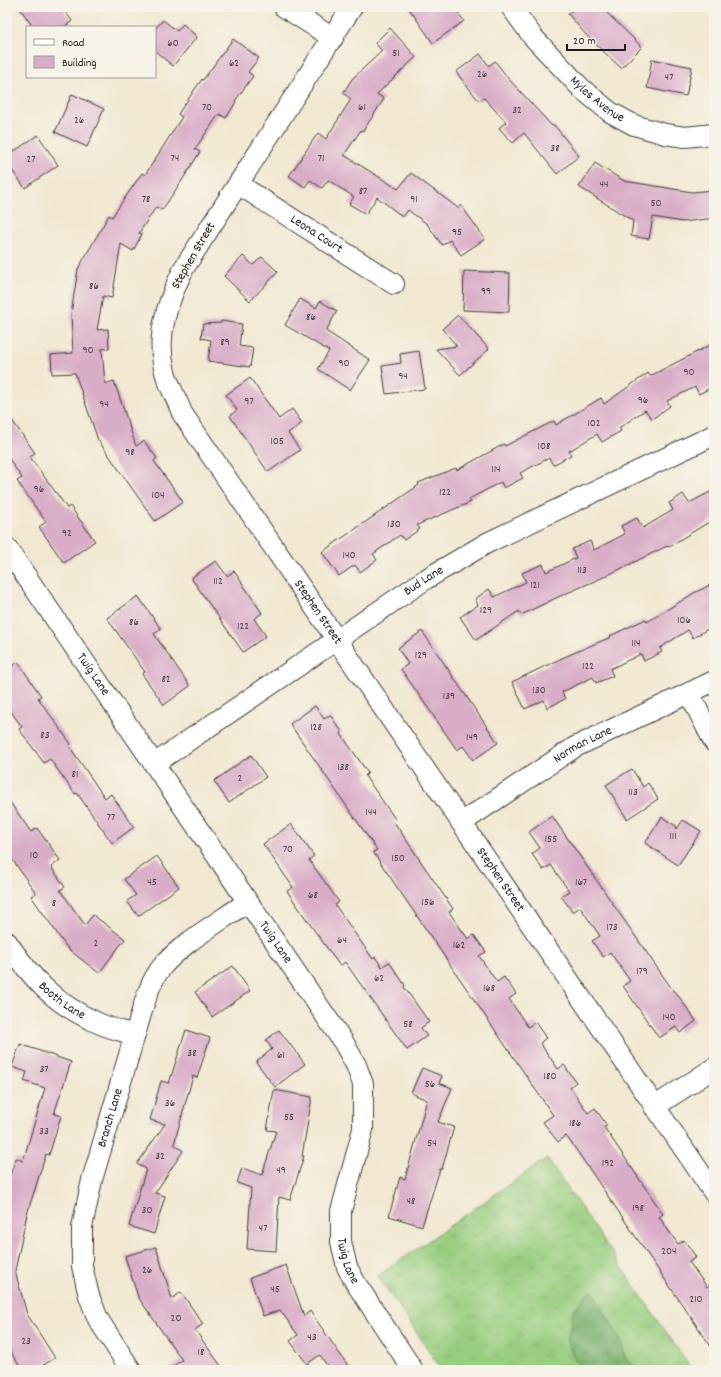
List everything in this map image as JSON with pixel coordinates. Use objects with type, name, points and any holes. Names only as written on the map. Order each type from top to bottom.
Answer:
[{"type":"street","points":[[284,7],[333,38]]},
{"type":"street","name":"Stephen Street","points":[[352,7],[184,268],[170,296],[164,318],[161,350],[166,373],[182,412],[714,1193]]},
{"type":"street","name":"Myles Avenue","points":[[511,7],[538,42],[582,89],[610,112],[634,125],[665,134],[685,136],[714,134]]},
{"type":"street","name":"Leona Court","points":[[238,184],[394,284]]},
{"type":"street","name":"Bud Lane","points":[[154,764],[426,579],[487,543],[714,435]]},
{"type":"street","name":"Twig Lane","points":[[7,548],[344,1044],[356,1065],[363,1084],[363,1129],[340,1212],[341,1242],[347,1267],[355,1282],[413,1370]]},
{"type":"street","name":"Norman Lane","points":[[461,823],[574,747],[714,681]]},
{"type":"street","points":[[689,693],[714,742]]},
{"type":"street","name":"Branch Lane","points":[[131,1370],[98,1319],[88,1296],[82,1266],[82,1227],[92,1180],[134,1035],[151,984],[160,968],[172,956],[247,902]]},
{"type":"street","name":"Booth Lane","points":[[7,942],[34,979],[61,1003],[75,1012],[98,1023],[134,1035]]},
{"type":"street","points":[[654,1106],[714,1068]]},
{"type":"green space","points":[[547,1158],[692,1370],[442,1370],[378,1276]]},
{"type":"green space","points":[[592,1290],[620,1339],[626,1359],[638,1370],[581,1370],[579,1368],[567,1342],[573,1310]]},
{"type":"building","points":[[19,7],[62,7],[72,21],[65,26],[32,26]]},
{"type":"building","points":[[408,7],[454,7],[464,21],[433,43]]},
{"type":"building","points":[[576,7],[601,7],[642,47],[621,68],[587,36],[568,14]]},
{"type":"building","points":[[163,20],[177,31],[183,24],[197,37],[173,66],[156,52],[156,28]]},
{"type":"building","points":[[390,28],[416,57],[377,94],[384,99],[363,131],[361,130],[344,155],[398,189],[411,173],[458,208],[461,205],[485,239],[461,255],[450,240],[442,245],[427,224],[408,210],[403,217],[377,197],[366,214],[349,204],[354,197],[328,180],[322,188],[310,180],[305,187],[289,176],[318,133],[326,139],[351,99],[343,93],[352,79],[382,51],[375,43]]},
{"type":"building","points":[[233,39],[259,58],[248,72],[253,76],[235,101],[236,102],[226,118],[219,114],[195,149],[200,152],[162,210],[156,207],[139,233],[142,234],[133,251],[121,244],[112,298],[103,296],[97,330],[108,329],[109,348],[102,349],[105,384],[114,381],[136,446],[144,441],[157,458],[154,461],[183,502],[155,521],[98,440],[75,373],[52,374],[51,355],[73,353],[71,314],[78,269],[109,215],[112,217],[142,173],[145,175],[182,117],[178,114],[202,79],[203,80]]},
{"type":"building","points":[[480,54],[489,66],[495,61],[507,77],[552,126],[554,125],[579,156],[557,174],[524,133],[513,143],[499,128],[506,122],[484,98],[479,101],[456,72]]},
{"type":"building","points":[[652,59],[692,67],[686,96],[647,88]]},
{"type":"building","points":[[72,94],[104,109],[87,147],[55,132]]},
{"type":"building","points":[[38,135],[58,165],[25,188],[7,163],[7,156]]},
{"type":"building","points":[[595,163],[624,181],[692,192],[714,190],[714,218],[683,222],[653,217],[649,239],[631,236],[633,221],[579,187]]},
{"type":"building","points":[[243,256],[253,265],[262,257],[278,272],[250,301],[224,276]]},
{"type":"building","points":[[464,271],[510,273],[509,312],[463,310]]},
{"type":"building","points":[[300,299],[316,308],[320,301],[337,311],[326,331],[370,360],[350,390],[318,369],[329,351],[285,325]]},
{"type":"building","points":[[458,315],[489,349],[460,375],[436,349],[457,346],[442,329]]},
{"type":"building","points":[[221,321],[242,324],[239,346],[253,348],[250,367],[208,361],[211,340],[201,338],[203,324],[221,323]]},
{"type":"building","points":[[714,343],[714,386],[699,394],[695,387],[667,401],[670,406],[652,419],[645,410],[619,428],[621,431],[602,442],[597,434],[569,451],[571,455],[553,465],[549,458],[520,473],[523,478],[504,488],[501,482],[469,499],[471,502],[417,525],[420,529],[404,540],[400,535],[373,554],[377,560],[360,572],[355,565],[339,576],[322,552],[419,485],[418,483],[456,468],[457,470],[504,444],[505,446],[554,421],[556,425],[601,398],[604,404],[648,373],[650,376]]},
{"type":"building","points":[[419,351],[425,389],[386,394],[382,366],[401,363],[400,354]]},
{"type":"building","points":[[250,378],[279,419],[292,409],[302,423],[288,433],[300,450],[268,472],[230,416],[237,410],[226,395]]},
{"type":"building","points":[[7,413],[35,453],[30,457],[67,508],[70,506],[95,541],[64,563],[39,527],[46,522],[17,481],[22,478],[7,456]]},
{"type":"building","points":[[714,490],[714,519],[668,547],[667,546],[521,615],[519,611],[476,640],[460,617],[478,605],[475,599],[489,589],[494,597],[526,582],[522,573],[543,564],[546,572],[576,558],[572,549],[590,541],[594,550],[625,534],[621,526],[637,518],[643,528],[673,510],[669,503],[683,494],[689,503]]},
{"type":"building","points":[[216,561],[227,576],[234,571],[262,613],[254,619],[266,636],[243,652],[191,578]]},
{"type":"building","points":[[714,583],[714,625],[693,638],[688,630],[660,648],[662,652],[644,661],[641,654],[610,669],[613,676],[596,683],[593,677],[562,692],[565,699],[547,708],[544,700],[525,709],[512,682],[611,637],[610,636],[646,619],[647,622],[694,593]]},
{"type":"building","points":[[138,596],[161,629],[154,634],[190,686],[164,705],[142,674],[145,672],[107,618]]},
{"type":"building","points":[[422,631],[498,743],[473,760],[463,746],[457,750],[401,669],[408,664],[398,648]]},
{"type":"building","points":[[18,662],[41,696],[38,698],[71,744],[69,746],[105,798],[111,794],[134,827],[112,843],[77,793],[75,794],[50,759],[44,763],[19,729],[22,727],[7,706],[7,670]]},
{"type":"building","points":[[315,706],[324,719],[330,715],[342,732],[341,734],[368,773],[365,776],[396,820],[394,822],[453,909],[449,912],[468,939],[474,935],[486,952],[479,956],[497,982],[504,977],[516,994],[509,999],[528,1027],[535,1022],[546,1038],[540,1043],[558,1069],[564,1065],[576,1082],[570,1087],[588,1113],[595,1108],[607,1126],[604,1127],[663,1214],[659,1217],[678,1244],[684,1240],[696,1257],[689,1262],[707,1287],[714,1282],[714,1351],[575,1148],[566,1136],[558,1142],[543,1122],[553,1115],[373,852],[377,850],[290,724]]},
{"type":"building","points":[[251,755],[266,777],[229,803],[214,781]]},
{"type":"building","points":[[632,769],[643,787],[648,783],[658,799],[627,819],[606,785]]},
{"type":"building","points":[[7,798],[31,832],[37,828],[60,860],[51,867],[65,887],[60,890],[85,925],[93,915],[125,939],[99,973],[68,949],[31,896],[36,893],[7,852]]},
{"type":"building","points":[[552,816],[674,992],[675,991],[696,1021],[680,1033],[676,1027],[659,1038],[623,986],[630,981],[610,952],[603,957],[592,941],[600,936],[580,907],[573,912],[561,896],[569,891],[551,865],[543,870],[532,854],[540,848],[529,832]]},
{"type":"building","points":[[662,817],[676,826],[677,829],[683,820],[701,831],[678,865],[645,843]]},
{"type":"building","points":[[291,824],[314,856],[309,860],[339,902],[335,905],[373,959],[375,957],[382,967],[389,962],[405,985],[404,987],[429,1022],[421,1028],[427,1036],[407,1050],[345,962],[340,966],[287,891],[293,887],[263,844]]},
{"type":"building","points":[[157,856],[179,887],[138,916],[127,901],[136,895],[124,879]]},
{"type":"building","points":[[233,966],[250,991],[212,1017],[195,992]]},
{"type":"building","points":[[186,1030],[210,1038],[197,1078],[193,1076],[174,1144],[183,1151],[155,1193],[165,1196],[154,1234],[129,1226],[146,1169],[137,1164],[165,1124],[150,1120],[161,1081],[169,1083]]},
{"type":"building","points":[[279,1030],[305,1064],[275,1087],[256,1062],[272,1049],[266,1040]]},
{"type":"building","points":[[20,1044],[71,1062],[54,1114],[61,1116],[49,1155],[46,1154],[27,1214],[15,1271],[27,1314],[55,1358],[35,1370],[22,1370],[7,1346],[7,1184],[16,1158],[23,1161],[45,1088],[24,1081],[27,1072],[12,1067]]},
{"type":"building","points":[[422,1068],[442,1076],[439,1083],[452,1088],[438,1122],[454,1127],[442,1169],[440,1169],[422,1226],[389,1216],[400,1177],[405,1179],[427,1100],[411,1093]]},
{"type":"building","points":[[274,1090],[312,1097],[302,1156],[304,1156],[290,1200],[279,1197],[276,1251],[247,1249],[251,1188],[237,1183],[242,1168],[262,1175],[276,1131],[267,1130]]},
{"type":"building","points":[[156,1247],[172,1299],[181,1292],[203,1324],[195,1330],[224,1370],[167,1370],[182,1360],[138,1297],[125,1256]]},
{"type":"building","points":[[286,1265],[304,1316],[310,1311],[351,1370],[330,1370],[320,1355],[307,1364],[290,1341],[298,1335],[280,1310],[263,1316],[250,1278]]}]
